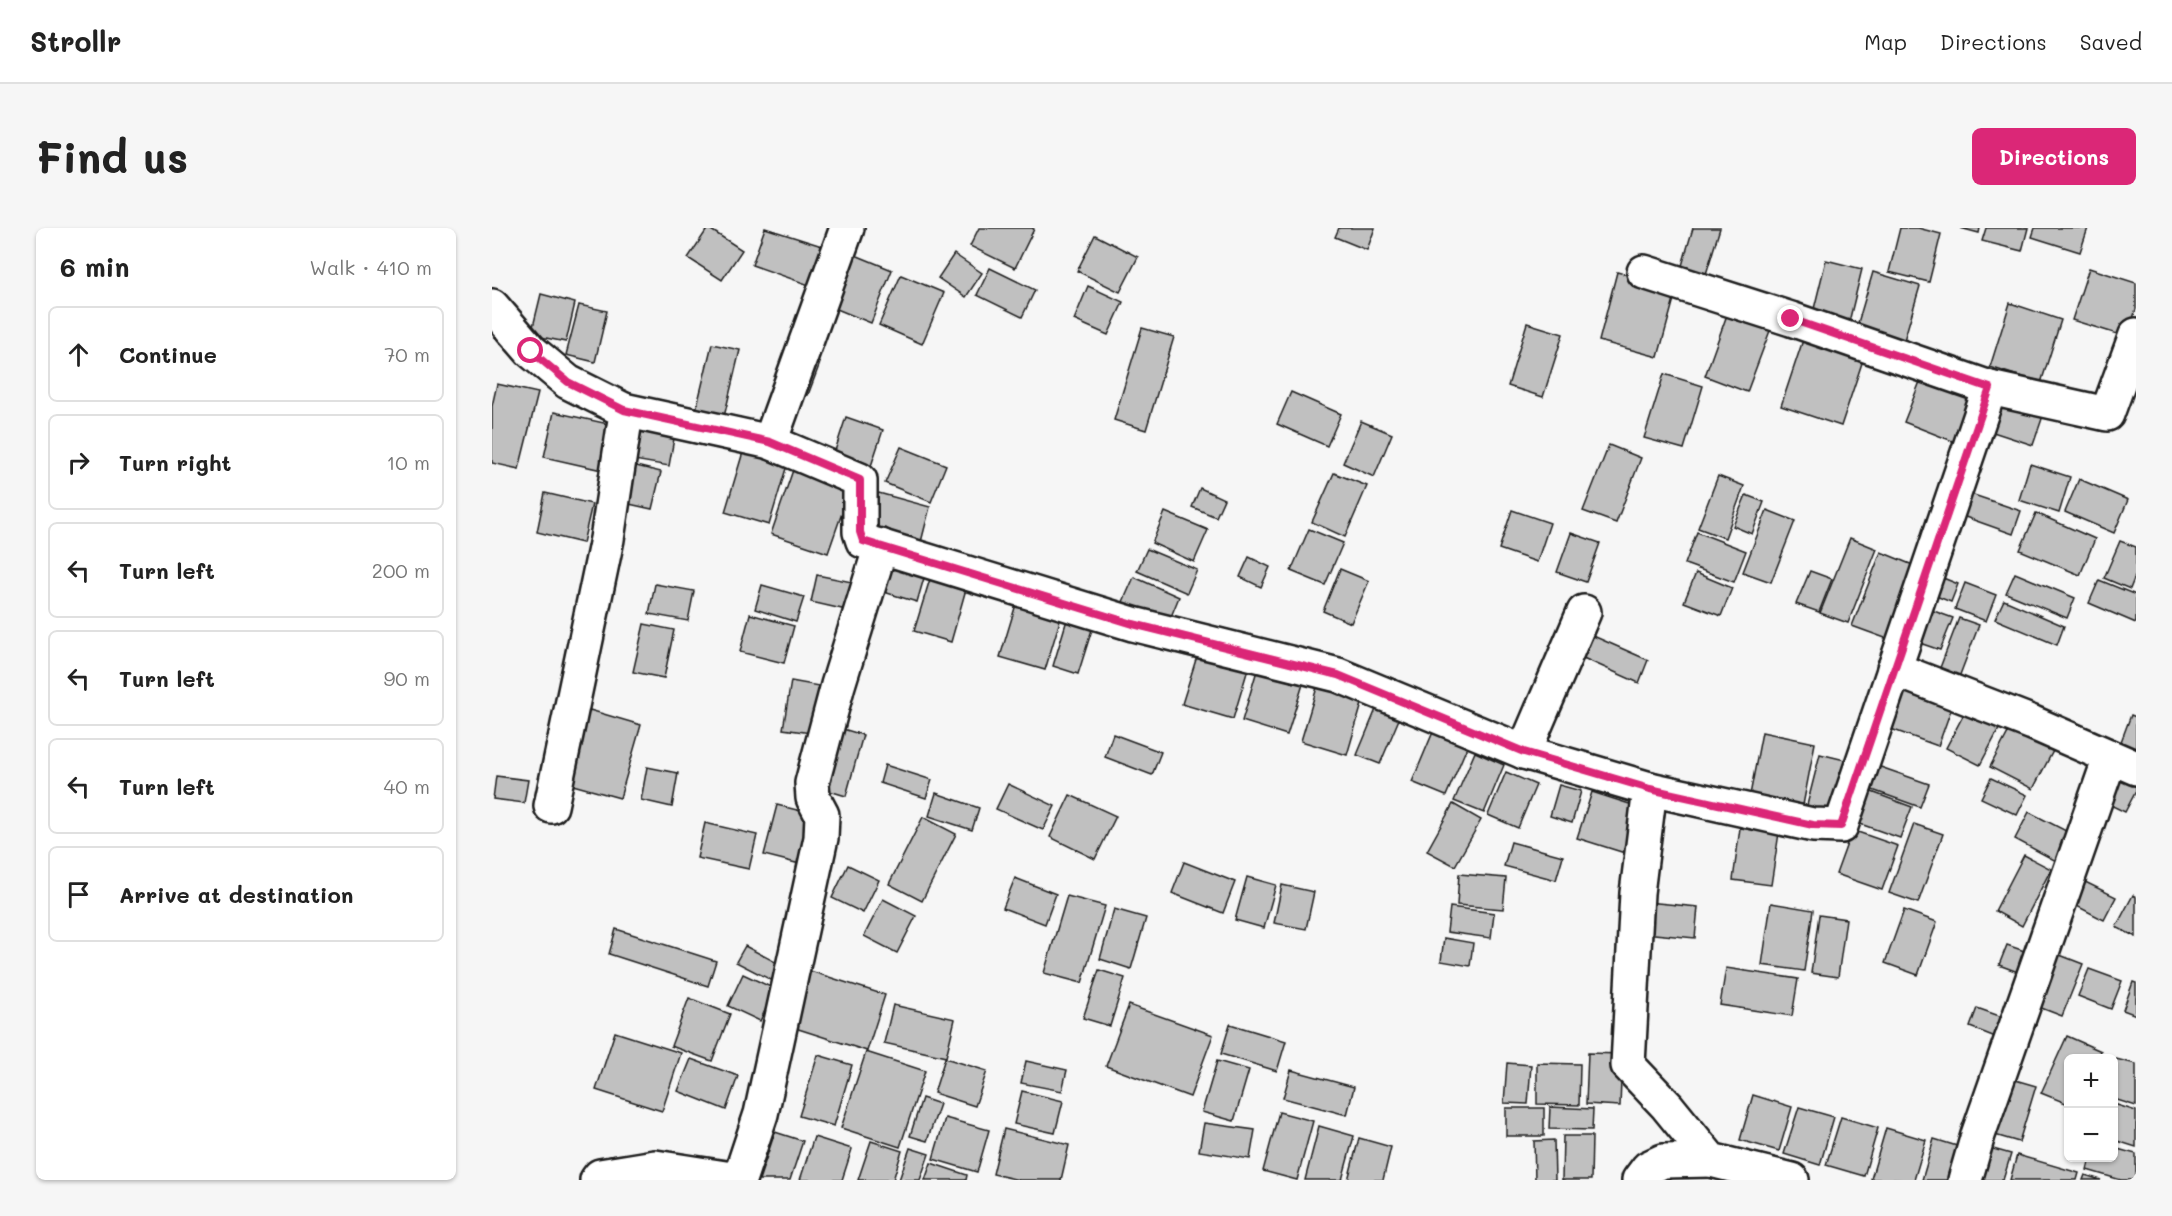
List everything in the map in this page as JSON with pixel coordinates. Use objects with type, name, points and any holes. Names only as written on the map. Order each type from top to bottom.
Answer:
[{"type":"street","points":[[770,442],[847,228]]},
{"type":"street","points":[[1644,272],[1791,319],[1990,388],[2107,414],[2136,335]]},
{"type":"street","points":[[492,306],[531,351],[568,382],[624,410],[770,442],[860,480],[860,532],[863,541],[1133,624],[1338,675],[1524,752],[1650,789],[1813,825],[1841,826],[1990,388]]},
{"type":"street","points":[[551,806],[608,539],[625,420],[624,410]]},
{"type":"street","points":[[597,1180],[600,1176],[655,1167],[739,1180],[761,1114],[821,838],[822,815],[813,798],[812,783],[838,685],[881,546]]},
{"type":"street","points":[[1524,752],[1584,612]]},
{"type":"street","points":[[1894,669],[2033,723],[2123,763],[1990,1102],[1965,1180]]},
{"type":"street","points":[[1650,789],[1637,893],[1628,1065],[1667,1106],[1711,1160]]},
{"type":"street","points":[[1639,1180],[1648,1168],[1662,1161],[1711,1160],[1785,1179]]},
{"type":"building","points":[[708,228],[742,250],[722,280],[688,258]]},
{"type":"building","points":[[765,228],[825,247],[812,286],[752,265]]},
{"type":"building","points":[[979,228],[1034,229],[1015,268],[970,246]]},
{"type":"building","points":[[1339,228],[1375,228],[1367,250],[1335,237]]},
{"type":"building","points":[[1693,228],[1720,228],[1703,284],[1679,276]]},
{"type":"building","points":[[1900,228],[1918,228],[1941,234],[1929,282],[1889,272]]},
{"type":"building","points":[[1960,228],[1980,228],[1979,233]]},
{"type":"building","points":[[1986,228],[2028,228],[2022,251],[1982,241]]},
{"type":"building","points":[[2035,228],[2088,228],[2080,252],[2032,237]]},
{"type":"building","points":[[1095,235],[1138,257],[1120,292],[1077,271]]},
{"type":"building","points":[[848,252],[892,270],[871,323],[827,305]]},
{"type":"building","points":[[954,254],[982,273],[966,297],[938,278]]},
{"type":"building","points":[[1826,260],[1862,269],[1849,322],[1813,313]]},
{"type":"building","points":[[990,268],[1035,290],[1022,317],[977,295]]},
{"type":"building","points":[[2089,268],[2136,283],[2136,309],[2127,337],[2072,320]]},
{"type":"building","points":[[1617,272],[1677,288],[1658,357],[1599,341]]},
{"type":"building","points":[[1873,272],[1920,286],[1902,347],[1855,333]]},
{"type":"building","points":[[901,275],[944,293],[922,344],[879,325]]},
{"type":"building","points":[[1088,286],[1123,302],[1108,335],[1074,320]]},
{"type":"building","points":[[541,294],[575,303],[566,342],[531,335]]},
{"type":"building","points":[[2010,303],[2061,320],[2041,383],[1990,367]]},
{"type":"building","points":[[579,305],[607,311],[595,362],[566,355]]},
{"type":"building","points":[[1728,312],[1771,328],[1747,392],[1705,376]]},
{"type":"building","points":[[1527,323],[1563,334],[1543,397],[1508,386]]},
{"type":"building","points":[[1142,328],[1174,337],[1146,430],[1114,420]]},
{"type":"building","points":[[1804,337],[1864,357],[1841,426],[1781,406]]},
{"type":"building","points":[[712,344],[740,350],[723,421],[695,414]]},
{"type":"building","points":[[805,358],[820,363],[808,395],[792,389]]},
{"type":"building","points":[[1664,374],[1703,386],[1684,449],[1644,438]]},
{"type":"building","points":[[1923,374],[1979,396],[1960,444],[1904,422]]},
{"type":"building","points":[[497,384],[538,393],[519,469],[492,463],[492,406]]},
{"type":"building","points":[[1291,392],[1341,414],[1327,446],[1277,424]]},
{"type":"building","points":[[2004,392],[2046,407],[2033,445],[1990,431]]},
{"type":"building","points":[[554,412],[613,425],[602,470],[544,457]]},
{"type":"building","points":[[846,417],[883,430],[870,469],[833,457]]},
{"type":"building","points":[[1361,421],[1392,434],[1374,477],[1343,463]]},
{"type":"building","points":[[634,426],[675,433],[669,466],[628,459]]},
{"type":"building","points":[[746,442],[790,455],[769,525],[725,512]]},
{"type":"building","points":[[1609,445],[1641,458],[1616,523],[1583,511]]},
{"type":"building","points":[[901,447],[946,465],[931,502],[885,483]]},
{"type":"building","points":[[628,464],[661,472],[652,509],[620,502]]},
{"type":"building","points":[[2030,464],[2070,477],[2059,513],[2019,500]]},
{"type":"building","points":[[793,470],[850,490],[828,553],[771,534]]},
{"type":"building","points":[[1334,473],[1367,486],[1345,537],[1312,522]]},
{"type":"building","points":[[1718,476],[1744,486],[1725,538],[1698,528]]},
{"type":"building","points":[[2079,479],[2128,500],[2114,533],[2065,512]]},
{"type":"building","points":[[1200,488],[1224,499],[1216,517],[1192,507]]},
{"type":"building","points":[[1962,491],[2021,511],[2013,534],[1954,513]]},
{"type":"building","points":[[875,492],[930,507],[921,542],[866,528]]},
{"type":"building","points":[[545,493],[592,504],[583,543],[537,532]]},
{"type":"building","points":[[1746,495],[1764,502],[1752,534],[1733,526]]},
{"type":"building","points":[[1512,510],[1550,523],[1537,562],[1499,549]]},
{"type":"building","points":[[1767,510],[1795,521],[1771,582],[1743,572]]},
{"type":"building","points":[[1165,512],[1208,530],[1194,562],[1152,543]]},
{"type":"building","points":[[2036,513],[2095,539],[2080,575],[2020,550]]},
{"type":"building","points":[[1309,529],[1343,543],[1325,585],[1291,571]]},
{"type":"building","points":[[1697,532],[1746,551],[1734,582],[1685,564]]},
{"type":"building","points":[[1571,533],[1600,543],[1586,582],[1557,572]]},
{"type":"building","points":[[1850,538],[1877,549],[1848,623],[1820,613]]},
{"type":"building","points":[[2120,541],[2136,547],[2136,574],[2130,589],[2104,578]]},
{"type":"building","points":[[1147,549],[1197,570],[1187,593],[1137,571]]},
{"type":"building","points":[[1881,552],[1925,570],[1896,642],[1852,626]]},
{"type":"building","points":[[1249,557],[1270,567],[1261,587],[1240,577]]},
{"type":"building","points":[[884,566],[924,578],[917,602],[877,590]]},
{"type":"building","points":[[1340,569],[1369,581],[1351,623],[1323,611]]},
{"type":"building","points":[[1810,571],[1832,579],[1819,612],[1796,604]]},
{"type":"building","points":[[1696,573],[1732,588],[1721,616],[1684,602]]},
{"type":"building","points":[[2015,573],[2075,598],[2067,618],[2006,593]]},
{"type":"building","points":[[1933,574],[1958,584],[1951,602],[1926,592]]},
{"type":"building","points":[[817,575],[857,583],[851,611],[811,602]]},
{"type":"building","points":[[1134,577],[1179,597],[1168,624],[1122,604]]},
{"type":"building","points":[[930,579],[966,589],[951,642],[914,631]]},
{"type":"building","points":[[2099,580],[2136,595],[2136,623],[2089,603]]},
{"type":"building","points":[[1965,583],[1996,595],[1986,621],[1955,609]]},
{"type":"building","points":[[655,584],[694,591],[688,621],[649,614]]},
{"type":"building","points":[[762,585],[804,597],[796,622],[755,609]]},
{"type":"building","points":[[2004,600],[2064,626],[2057,645],[1995,619]]},
{"type":"building","points":[[1017,601],[1062,614],[1045,670],[1000,657]]},
{"type":"building","points":[[1920,606],[1953,618],[1940,650],[1908,639]]},
{"type":"building","points":[[1069,613],[1095,620],[1078,674],[1053,666]]},
{"type":"building","points":[[750,614],[794,626],[784,663],[740,652]]},
{"type":"building","points":[[1959,618],[1979,625],[1958,680],[1938,673]]},
{"type":"building","points":[[644,624],[674,630],[664,678],[633,672]]},
{"type":"building","points":[[1591,635],[1648,660],[1639,683],[1581,657]]},
{"type":"building","points":[[1198,653],[1248,669],[1233,719],[1182,704]]},
{"type":"building","points":[[1258,667],[1304,681],[1287,735],[1242,721]]},
{"type":"building","points":[[791,681],[819,686],[811,733],[783,729]]},
{"type":"building","points":[[1318,684],[1364,697],[1347,755],[1301,741]]},
{"type":"building","points":[[1905,690],[1952,707],[1938,746],[1891,729]]},
{"type":"building","points":[[1379,702],[1402,712],[1380,764],[1357,755]]},
{"type":"building","points":[[583,708],[641,725],[620,798],[562,782]]},
{"type":"building","points":[[1965,712],[1999,729],[1980,765],[1946,748]]},
{"type":"building","points":[[2131,715],[2136,717],[2136,763],[2116,755]]},
{"type":"building","points":[[833,726],[863,735],[846,796],[816,787]]},
{"type":"building","points":[[2011,727],[2054,749],[2033,789],[1990,767]]},
{"type":"building","points":[[1433,732],[1467,747],[1446,796],[1412,782]]},
{"type":"building","points":[[1762,732],[1815,743],[1803,805],[1750,795]]},
{"type":"building","points":[[1113,734],[1161,752],[1152,775],[1105,757]]},
{"type":"building","points":[[1475,752],[1504,765],[1484,813],[1454,801]]},
{"type":"building","points":[[1820,754],[1849,761],[1834,820],[1805,813]]},
{"type":"building","points":[[1872,764],[1929,784],[1920,807],[1864,787]]},
{"type":"building","points":[[885,765],[932,780],[926,798],[880,783]]},
{"type":"building","points":[[647,767],[678,773],[672,807],[641,800]]},
{"type":"building","points":[[2118,769],[2136,779],[2136,791],[2125,812],[2102,801]]},
{"type":"building","points":[[1506,772],[1536,785],[1518,828],[1488,815]]},
{"type":"building","points":[[496,776],[528,780],[524,803],[493,799]]},
{"type":"building","points":[[1991,778],[2027,795],[2017,815],[1981,798]]},
{"type":"building","points":[[1008,784],[1055,806],[1043,830],[996,809]]},
{"type":"building","points":[[1559,785],[1581,791],[1572,823],[1550,816]]},
{"type":"building","points":[[1861,788],[1912,807],[1900,838],[1849,820]]},
{"type":"building","points":[[1592,792],[1642,808],[1628,854],[1577,838]]},
{"type":"building","points":[[936,793],[979,808],[972,830],[929,816]]},
{"type":"building","points":[[1070,795],[1116,816],[1095,859],[1050,837]]},
{"type":"building","points":[[1453,804],[1481,820],[1455,866],[1427,851]]},
{"type":"building","points":[[777,805],[813,814],[800,864],[764,855]]},
{"type":"building","points":[[2029,812],[2072,834],[2058,862],[2015,839]]},
{"type":"building","points":[[923,817],[956,834],[922,901],[889,884]]},
{"type":"building","points":[[705,823],[757,835],[749,869],[697,858]]},
{"type":"building","points":[[1914,824],[1943,834],[1918,903],[1889,893]]},
{"type":"building","points":[[1740,828],[1779,833],[1771,885],[1733,880]]},
{"type":"building","points":[[1852,830],[1898,846],[1882,890],[1836,874]]},
{"type":"building","points":[[1511,842],[1563,856],[1556,880],[1504,866]]},
{"type":"building","points":[[2024,855],[2051,869],[2022,926],[1995,911]]},
{"type":"building","points":[[1184,862],[1235,882],[1223,913],[1172,893]]},
{"type":"building","points":[[848,865],[879,880],[863,913],[832,898]]},
{"type":"building","points":[[1459,874],[1506,878],[1503,909],[1457,905]]},
{"type":"building","points":[[2073,876],[2116,897],[2104,920],[2061,898]]},
{"type":"building","points":[[1247,877],[1276,885],[1264,928],[1235,920]]},
{"type":"building","points":[[1015,878],[1056,894],[1045,924],[1003,908]]},
{"type":"building","points":[[1282,885],[1314,892],[1306,929],[1274,923]]},
{"type":"building","points":[[2133,895],[2136,897],[2136,937],[2116,927]]},
{"type":"building","points":[[1067,896],[1105,906],[1082,983],[1044,973]]},
{"type":"building","points":[[883,899],[916,916],[897,953],[864,936]]},
{"type":"building","points":[[1647,902],[1698,907],[1695,938],[1644,933]]},
{"type":"building","points":[[1771,903],[1813,910],[1804,971],[1762,965]]},
{"type":"building","points":[[1450,907],[1494,913],[1491,938],[1447,932]]},
{"type":"building","points":[[1114,909],[1146,918],[1131,969],[1100,959]]},
{"type":"building","points":[[1904,910],[1937,922],[1918,975],[1885,963]]},
{"type":"building","points":[[1819,915],[1846,919],[1838,977],[1811,973]]},
{"type":"building","points":[[616,929],[716,961],[708,986],[609,954]]},
{"type":"building","points":[[1444,938],[1473,943],[1470,966],[1441,961]]},
{"type":"building","points":[[2007,945],[2033,954],[2026,975],[1999,965]]},
{"type":"building","points":[[745,946],[785,967],[777,983],[736,962]]},
{"type":"building","points":[[2052,952],[2083,964],[2062,1016],[2031,1004]]},
{"type":"building","points":[[1726,968],[1798,979],[1792,1016],[1720,1005]]},
{"type":"building","points":[[2089,969],[2122,981],[2111,1009],[2078,996]]},
{"type":"building","points":[[807,970],[885,995],[867,1051],[789,1026]]},
{"type":"building","points":[[1099,970],[1125,978],[1110,1026],[1083,1018]]},
{"type":"building","points":[[743,974],[775,989],[760,1021],[728,1006]]},
{"type":"building","points":[[2133,982],[2136,983],[2136,1015],[2123,1010]]},
{"type":"building","points":[[689,998],[730,1014],[712,1061],[671,1046]]},
{"type":"building","points":[[893,1005],[955,1019],[946,1057],[884,1043]]},
{"type":"building","points":[[1129,1005],[1213,1035],[1190,1097],[1106,1066]]},
{"type":"building","points":[[1977,1008],[2005,1018],[1998,1038],[1970,1027]]},
{"type":"building","points":[[1230,1024],[1286,1041],[1277,1071],[1221,1054]]},
{"type":"building","points":[[615,1032],[681,1053],[662,1111],[596,1090]]},
{"type":"building","points":[[2067,1036],[2101,1051],[2100,1054],[2064,1054],[2064,1102],[2041,1093]]},
{"type":"building","points":[[866,1052],[925,1071],[900,1147],[841,1128]]},
{"type":"building","points":[[1588,1053],[1622,1054],[1620,1106],[1586,1104]]},
{"type":"building","points":[[818,1055],[852,1065],[834,1126],[799,1116]]},
{"type":"building","points":[[945,1058],[987,1071],[975,1106],[934,1093]]},
{"type":"building","points":[[691,1059],[738,1076],[726,1110],[678,1091]]},
{"type":"building","points":[[2118,1060],[2136,1064],[2136,1106],[2118,1100]]},
{"type":"building","points":[[1026,1061],[1067,1070],[1062,1091],[1021,1083]]},
{"type":"building","points":[[1217,1061],[1249,1070],[1234,1121],[1202,1112]]},
{"type":"building","points":[[1507,1063],[1531,1065],[1528,1104],[1504,1103]]},
{"type":"building","points":[[1537,1063],[1580,1064],[1579,1105],[1537,1104]]},
{"type":"building","points":[[1291,1070],[1354,1087],[1347,1115],[1283,1098]]},
{"type":"building","points":[[2005,1077],[2036,1086],[2019,1142],[1988,1133]]},
{"type":"building","points":[[1022,1091],[1063,1101],[1055,1133],[1014,1124]]},
{"type":"building","points":[[1753,1095],[1792,1107],[1779,1151],[1740,1140]]},
{"type":"building","points":[[922,1098],[940,1104],[927,1141],[910,1136]]},
{"type":"building","points":[[2118,1105],[2136,1111],[2136,1147],[2118,1141]]},
{"type":"building","points":[[1550,1107],[1593,1109],[1592,1130],[1549,1129]]},
{"type":"building","points":[[1799,1107],[1834,1117],[1820,1165],[1784,1154]]},
{"type":"building","points":[[1506,1108],[1544,1108],[1544,1136],[1506,1136]]},
{"type":"building","points":[[1279,1112],[1313,1121],[1297,1180],[1263,1171]]},
{"type":"building","points":[[1841,1117],[1878,1128],[1864,1176],[1826,1165]]},
{"type":"building","points":[[945,1118],[989,1130],[977,1172],[933,1159]]},
{"type":"building","points":[[1204,1123],[1255,1130],[1250,1159],[1199,1151]]},
{"type":"building","points":[[1319,1126],[1354,1136],[1342,1180],[1305,1180]]},
{"type":"building","points":[[1886,1128],[1926,1140],[1914,1180],[1871,1179]]},
{"type":"building","points":[[1004,1129],[1069,1145],[1061,1180],[1019,1180],[993,1174]]},
{"type":"building","points":[[775,1132],[803,1141],[790,1180],[759,1180]]},
{"type":"building","points":[[1563,1136],[1592,1136],[1591,1180],[1562,1180]]},
{"type":"building","points":[[814,1137],[852,1149],[842,1180],[800,1180]]},
{"type":"building","points":[[1359,1138],[1391,1147],[1383,1180],[1348,1180]]},
{"type":"building","points":[[1934,1139],[1967,1149],[1957,1180],[1922,1180]]},
{"type":"building","points":[[1554,1140],[1555,1180],[1535,1180],[1534,1141]]},
{"type":"building","points":[[871,1141],[902,1151],[893,1180],[858,1180]]},
{"type":"building","points":[[1979,1145],[2011,1154],[2003,1180],[1968,1180]]},
{"type":"building","points":[[910,1148],[929,1154],[920,1180],[899,1180]]},
{"type":"building","points":[[2118,1149],[2136,1154],[2136,1180],[2121,1180],[2087,1170],[2089,1162],[2118,1162]]},
{"type":"building","points":[[2017,1155],[2079,1173],[2077,1180],[2010,1180]]},
{"type":"building","points":[[931,1163],[967,1175],[966,1180],[925,1180]]},
{"type":"building","points":[[2085,1175],[2101,1180],[2083,1180]]},
{"type":"route","points":[[531,351],[568,382],[624,410],[770,442],[860,480],[860,532],[863,541],[1133,624],[1338,675],[1524,752],[1650,789],[1813,825],[1841,826],[1990,388],[1791,319]]}]
